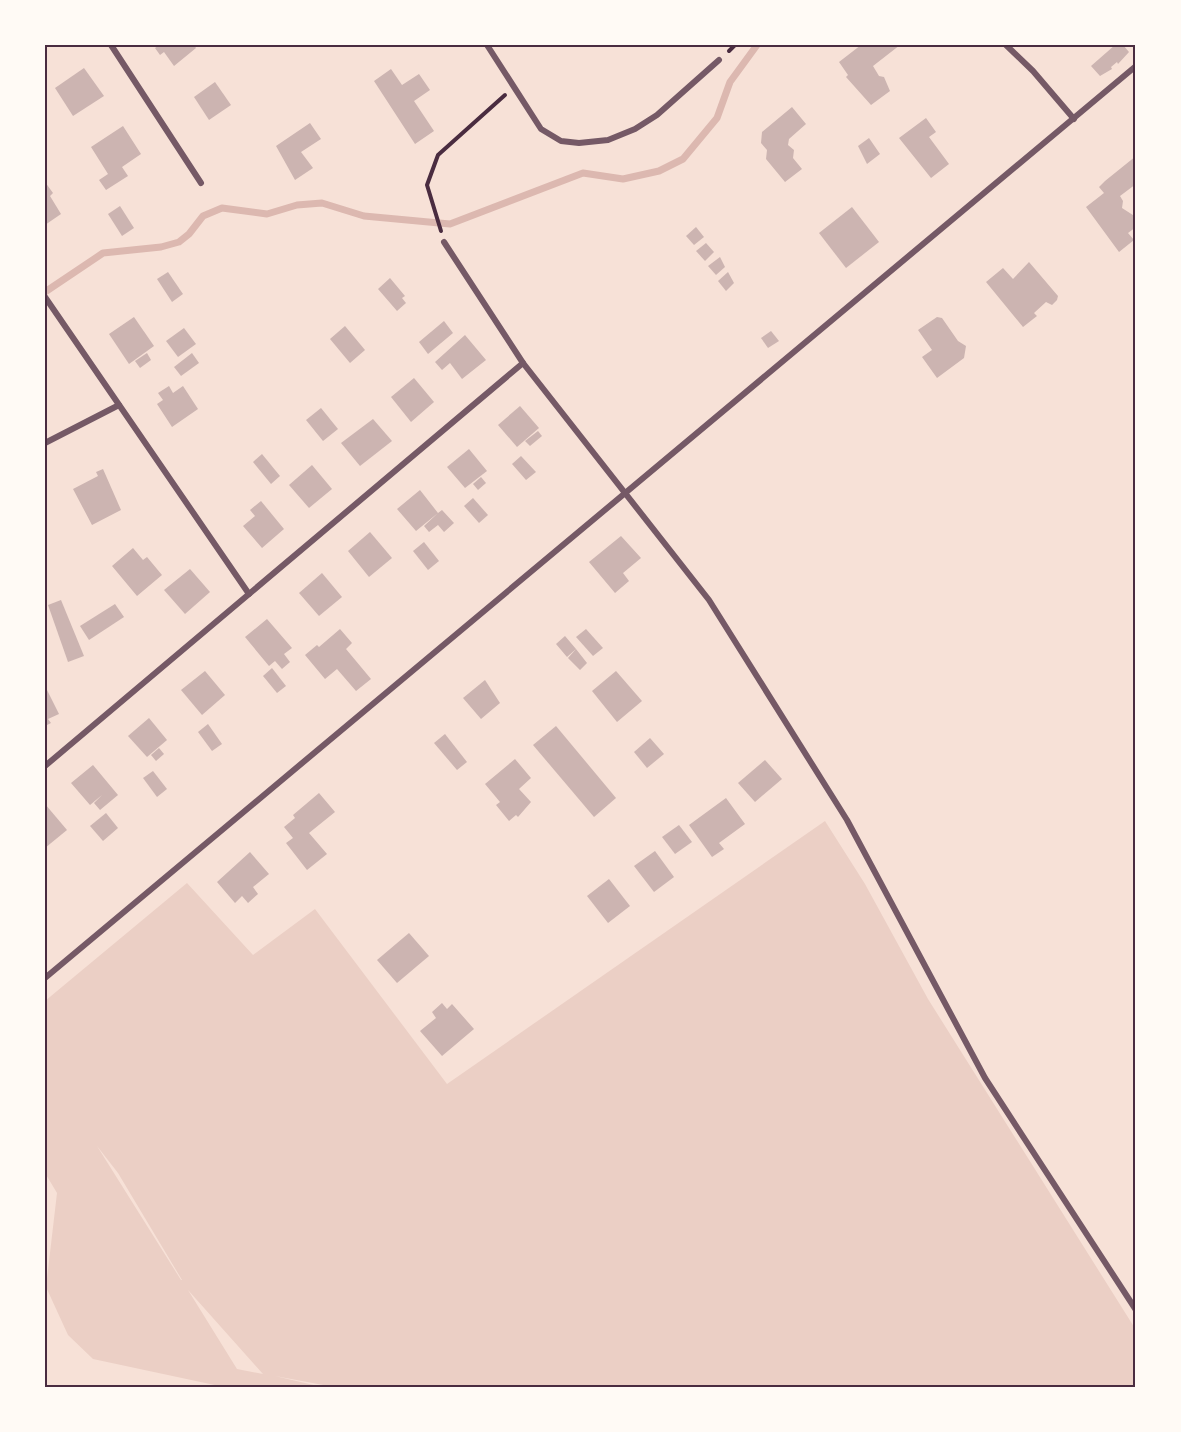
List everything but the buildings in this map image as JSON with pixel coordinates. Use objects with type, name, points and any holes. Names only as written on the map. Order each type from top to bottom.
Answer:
[{"type":"street","points":[[111,45],[201,183]]},
{"type":"street","points":[[487,45],[541,129],[561,141],[579,143],[608,140],[635,129],[657,116],[719,60]]},
{"type":"street","points":[[1006,45],[1033,71],[1074,119]]},
{"type":"street","points":[[45,978],[1136,66]]},
{"type":"street","points":[[444,242],[523,363],[709,600],[841,810],[985,1078],[1136,1310]]},
{"type":"street","points":[[45,297],[249,594]]},
{"type":"street","points":[[45,766],[523,363]]},
{"type":"street","points":[[45,443],[119,405]]},
{"type":"path","points":[[442,233],[427,184],[438,155],[515,87]]},
{"type":"shaded area","points":[[825,821],[865,884],[928,999],[1136,1330],[1136,1387],[334,1387],[275,1376],[322,1387],[224,1387],[93,1359],[68,1335],[46,1287],[57,1193],[45,1173],[45,1001],[187,883],[253,955],[315,909],[447,1084]],"holes":[[[97,1146],[118,1173],[182,1280],[181,1280]],[[188,1290],[263,1374],[237,1369]]]},
{"type":"waterway","points":[[45,292],[103,253],[161,247],[179,242],[189,234],[203,216],[222,208],[267,214],[297,205],[322,203],[364,216],[450,224],[583,173],[623,179],[659,171],[683,159],[717,118],[730,82],[757,45]]}]
